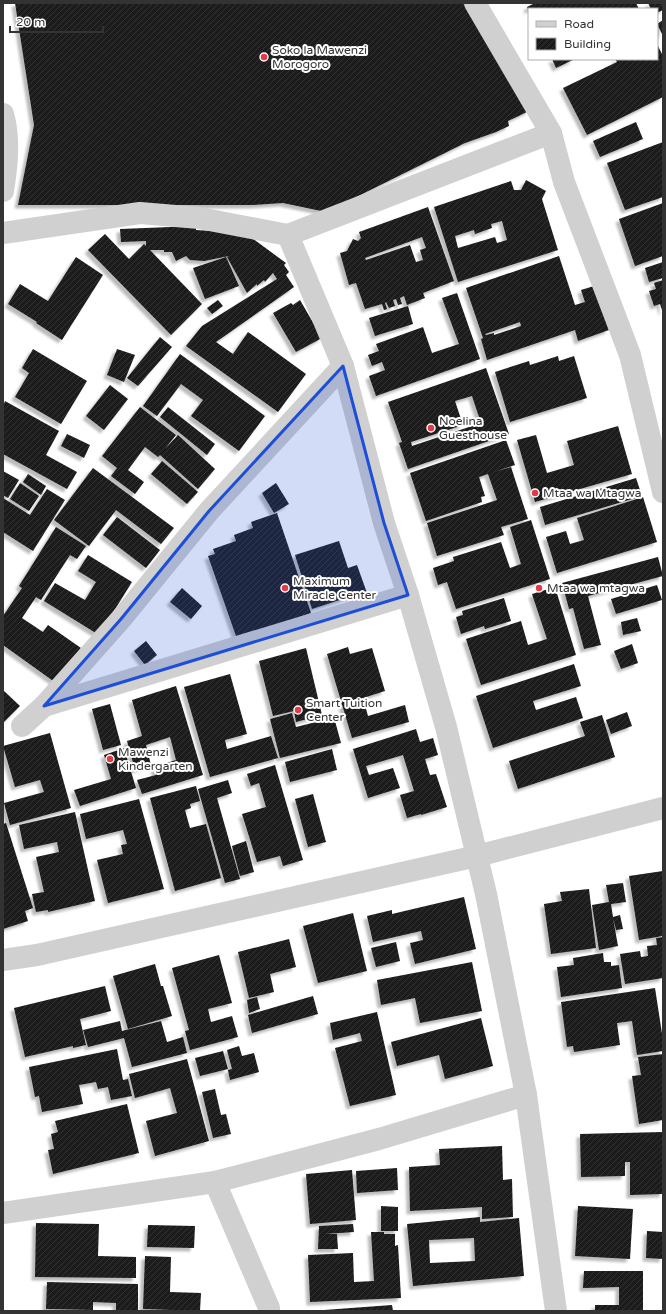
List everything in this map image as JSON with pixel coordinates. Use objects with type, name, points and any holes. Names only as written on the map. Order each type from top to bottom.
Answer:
[{"type":"street","points":[[475,3],[551,133],[564,182],[630,355],[663,492]]},
{"type":"street","points":[[3,114],[5,121],[8,165],[3,191]]},
{"type":"street","points":[[3,233],[140,213],[198,218],[288,235],[551,133]]},
{"type":"street","points":[[288,235],[343,366],[384,522],[408,594],[446,727],[478,856],[526,1095],[556,1311]]},
{"type":"street","points":[[22,726],[44,706],[121,619],[209,511],[343,366]]},
{"type":"street","points":[[44,706],[408,594]]},
{"type":"street","points":[[3,960],[36,955],[478,856],[663,808]]},
{"type":"street","points":[[3,1213],[215,1182],[379,1139],[526,1095]]},
{"type":"street","points":[[215,1182],[269,1311]]},
{"type":"highlighted area","points":[[343,366],[384,523],[408,595],[44,706],[121,619],[209,511]]},
{"type":"building","name":"Soko la Mawenzi Morogoro","points":[[15,3],[481,3],[529,111],[508,121],[509,126],[465,143],[326,212],[283,203],[252,205],[18,205],[34,125]]},
{"type":"building","points":[[535,3],[636,3],[638,8],[528,8],[528,10],[527,7]]},
{"type":"building","points":[[648,3],[663,3],[663,10],[658,12],[658,8],[650,8]]},
{"type":"building","points":[[663,20],[663,36],[658,26],[658,23]]},
{"type":"building","points":[[658,46],[663,56],[663,97],[587,135],[563,88],[617,62],[616,60],[658,60]]},
{"type":"building","points":[[552,60],[573,60],[556,68]]},
{"type":"building","points":[[636,122],[643,139],[600,157],[593,141]]},
{"type":"building","points":[[663,142],[663,197],[625,210],[607,163]]},
{"type":"building","points":[[526,180],[546,191],[542,199],[558,250],[458,282],[434,207],[511,181],[514,190],[521,190]],"holes":[[[502,221],[507,240],[497,243],[495,237],[458,248],[455,236],[474,230],[475,234],[492,228],[491,224]]]},
{"type":"building","points":[[663,203],[663,256],[635,266],[619,219]]},
{"type":"building","points":[[428,207],[454,281],[423,293],[425,298],[407,305],[404,296],[400,298],[402,304],[398,305],[396,299],[393,300],[395,306],[389,308],[386,302],[387,309],[384,310],[382,304],[365,309],[356,283],[349,285],[340,253],[347,251],[353,239],[358,241],[361,238],[359,232]],"holes":[[[422,237],[426,248],[420,250],[423,260],[416,262],[410,245],[366,260],[365,258]]]},
{"type":"building","points":[[196,226],[196,230],[245,233],[286,263],[284,265],[289,272],[286,275],[294,287],[216,342],[233,354],[248,332],[306,374],[278,412],[186,346],[202,326],[277,279],[273,273],[265,282],[264,280],[257,286],[257,284],[247,293],[227,257],[229,256],[204,261],[190,260],[186,256],[176,261],[172,252],[164,252],[164,250],[150,250],[202,304],[171,335],[88,250],[105,234],[129,259],[144,244],[146,246],[146,241],[121,242],[120,229]]},
{"type":"building","points":[[559,256],[575,305],[585,302],[581,290],[594,286],[609,330],[578,341],[575,330],[487,360],[481,339],[483,338],[466,288]],"holes":[[[520,322],[521,326],[494,335],[494,333],[485,334]]]},
{"type":"building","points":[[76,257],[103,275],[62,340],[8,304],[20,284],[48,301]]},
{"type":"building","points":[[226,257],[239,286],[205,299],[193,268]]},
{"type":"building","points":[[663,262],[663,278],[649,282],[645,268]]},
{"type":"building","points":[[663,280],[663,313],[660,304],[654,306],[649,291],[656,289],[654,283]]},
{"type":"building","points":[[457,293],[480,359],[376,396],[369,376],[385,370],[382,362],[372,366],[368,355],[379,351],[376,344],[423,327],[432,353],[459,344],[442,298]]},
{"type":"building","points":[[218,300],[223,306],[212,314],[207,308]]},
{"type":"building","points":[[300,300],[322,338],[296,352],[273,313],[291,303],[293,305]]},
{"type":"building","points":[[408,306],[413,324],[375,336],[369,318]]},
{"type":"building","points":[[160,337],[172,347],[138,386],[127,378]]},
{"type":"building","points":[[33,349],[87,381],[61,424],[15,397],[29,373],[22,368]]},
{"type":"building","points":[[117,349],[135,355],[124,382],[107,375]]},
{"type":"building","points":[[180,354],[265,416],[239,451],[191,416],[203,400],[181,384],[157,416],[143,406]]},
{"type":"building","points":[[558,356],[559,361],[574,356],[587,398],[510,422],[495,372],[529,361],[530,365]]},
{"type":"building","points":[[486,368],[509,434],[408,469],[399,443],[402,442],[388,402]],"holes":[[[472,396],[481,423],[412,446],[411,442],[463,425],[455,401]]]},
{"type":"building","points":[[110,385],[128,399],[104,430],[86,416]]},
{"type":"building","points":[[5,401],[59,431],[46,455],[77,472],[67,489],[3,454],[3,406]]},
{"type":"building","points":[[140,407],[176,435],[165,449],[178,435],[215,469],[198,489],[160,455],[158,457],[145,447],[128,470],[144,482],[135,494],[111,476],[117,468],[102,456]]},
{"type":"building","points":[[168,407],[215,444],[207,455],[160,417]]},
{"type":"building","points":[[618,426],[632,474],[535,502],[517,440],[536,435],[547,473],[574,465],[567,441]]},
{"type":"building","points":[[67,434],[90,445],[84,458],[61,446]]},
{"type":"building","points":[[506,440],[515,465],[494,472],[511,467],[528,519],[501,527],[504,535],[437,556],[427,523],[497,500],[488,474],[479,477],[485,496],[481,497],[482,502],[426,521],[410,473]]},
{"type":"building","points":[[162,461],[198,492],[187,504],[151,474]]},
{"type":"building","points":[[93,468],[174,528],[161,544],[116,510],[89,546],[54,520]]},
{"type":"building","points":[[3,471],[19,480],[8,498],[3,495]]},
{"type":"building","points":[[28,474],[46,486],[41,495],[23,482]]},
{"type":"building","points":[[636,478],[642,496],[545,525],[540,507]]},
{"type":"building","points":[[20,483],[39,496],[29,511],[10,499]]},
{"type":"building","points":[[276,483],[289,504],[274,513],[262,493]]},
{"type":"building","points":[[47,489],[65,500],[33,551],[3,532],[3,498],[30,515]]},
{"type":"building","points":[[643,497],[657,542],[557,573],[546,537],[566,531],[570,544],[584,540],[577,518]]},
{"type":"building","points":[[277,513],[311,613],[237,639],[208,556],[215,554],[213,549],[236,541],[234,535],[253,528],[251,522]]},
{"type":"building","points":[[117,517],[160,550],[146,568],[103,535]]},
{"type":"building","points":[[531,520],[550,579],[456,609],[447,582],[438,585],[433,568],[454,561],[453,557],[501,542],[510,568],[521,564],[510,527]]},
{"type":"building","points":[[56,527],[86,546],[77,559],[70,555],[41,600],[36,597],[22,618],[43,632],[48,625],[81,648],[56,683],[3,645],[3,616],[22,588],[19,586]]},
{"type":"building","points":[[339,541],[348,568],[357,565],[367,593],[356,597],[355,595],[312,609],[295,555]]},
{"type":"building","points":[[88,555],[132,582],[99,635],[44,601],[55,583],[85,600],[96,582],[78,571]]},
{"type":"building","points":[[658,557],[663,576],[588,596],[601,645],[584,649],[573,608],[569,609],[562,583]]},
{"type":"building","points":[[657,585],[662,600],[616,614],[611,599]]},
{"type":"building","points":[[555,587],[576,655],[481,685],[466,639],[521,621],[528,645],[547,639],[532,594]]},
{"type":"building","points":[[182,588],[202,606],[191,619],[170,602]]},
{"type":"building","points":[[504,598],[511,621],[485,629],[484,626],[461,634],[456,617],[463,615],[462,611]]},
{"type":"building","points":[[637,618],[641,631],[623,635],[621,622]]},
{"type":"building","points":[[146,641],[157,655],[145,665],[134,651]]},
{"type":"building","points":[[632,644],[638,663],[621,669],[614,651]]},
{"type":"building","points":[[348,647],[350,654],[372,648],[385,691],[363,698],[368,716],[405,705],[409,722],[352,738],[327,654]]},
{"type":"building","points":[[306,648],[322,715],[296,722],[294,711],[273,716],[259,661]]},
{"type":"building","points":[[574,664],[581,686],[533,701],[536,710],[576,697],[583,718],[493,748],[476,696]]},
{"type":"building","points":[[230,674],[247,734],[225,740],[227,749],[271,736],[278,758],[210,777],[184,687]]},
{"type":"building","points":[[176,686],[203,775],[142,794],[137,780],[156,775],[154,767],[176,760],[170,737],[146,745],[151,765],[135,770],[127,741],[142,736],[132,700]]},
{"type":"building","points":[[3,690],[20,706],[3,723]]},
{"type":"building","points":[[110,704],[121,745],[103,750],[92,709]]},
{"type":"building","points":[[627,712],[632,726],[611,734],[606,720]]},
{"type":"building","points":[[292,713],[296,727],[324,720],[325,723],[335,721],[341,743],[280,758],[270,719]]},
{"type":"building","points":[[602,715],[615,757],[518,789],[509,761],[585,736],[580,722]]},
{"type":"building","points":[[416,729],[420,742],[433,738],[438,755],[425,759],[430,775],[436,774],[447,807],[407,818],[400,795],[414,791],[403,755],[366,766],[369,775],[393,768],[400,788],[368,798],[353,749]]},
{"type":"building","points":[[50,733],[71,808],[10,825],[4,803],[44,792],[40,780],[15,787],[3,746]]},
{"type":"building","points":[[124,748],[136,788],[80,806],[74,790],[111,779],[104,755]]},
{"type":"building","points":[[332,749],[337,770],[290,782],[285,762]]},
{"type":"building","points":[[275,765],[303,860],[283,866],[280,856],[257,862],[242,814],[266,807],[259,783],[251,786],[247,774]]},
{"type":"building","points":[[228,780],[232,793],[217,798],[240,879],[225,883],[198,789]]},
{"type":"building","points":[[196,786],[200,801],[190,804],[191,808],[185,810],[190,828],[206,824],[221,878],[175,891],[150,798]]},
{"type":"building","points":[[313,794],[326,842],[308,847],[295,799]]},
{"type":"building","points":[[139,799],[164,889],[108,903],[97,860],[123,854],[121,845],[127,844],[123,830],[86,839],[80,814]]},
{"type":"building","points":[[75,812],[95,901],[48,912],[48,910],[36,912],[32,894],[44,892],[36,857],[59,852],[57,842],[24,849],[19,825]]},
{"type":"building","points":[[6,823],[33,908],[25,911],[28,921],[3,929],[3,824]]},
{"type":"building","points":[[246,841],[254,872],[240,876],[232,846]]},
{"type":"building","points":[[663,871],[663,936],[639,940],[629,876]]},
{"type":"building","points":[[623,883],[626,902],[611,904],[613,917],[620,915],[623,929],[616,930],[613,918],[618,946],[599,950],[592,905],[609,902],[606,885]]},
{"type":"building","points":[[589,889],[596,948],[551,954],[544,904],[562,901],[560,892]]},
{"type":"building","points":[[464,897],[476,949],[415,964],[410,943],[423,940],[421,931],[373,942],[367,916],[392,910],[392,914]]},
{"type":"building","points":[[353,913],[367,971],[318,983],[303,926]]},
{"type":"building","points":[[663,937],[663,978],[625,984],[620,954],[640,951],[641,957],[648,956],[647,946],[657,945],[656,938]]},
{"type":"building","points":[[289,939],[296,967],[270,974],[274,992],[249,998],[238,952]]},
{"type":"building","points":[[396,942],[400,961],[376,967],[371,948]]},
{"type":"building","points":[[603,953],[604,962],[611,962],[611,966],[619,965],[622,988],[561,997],[557,967],[574,965],[573,958]]},
{"type":"building","points":[[219,955],[232,1003],[208,1009],[211,1022],[232,1016],[238,1037],[190,1050],[185,1031],[189,1030],[172,968]]},
{"type":"building","points":[[472,962],[482,1011],[420,1023],[415,998],[381,1005],[377,980]]},
{"type":"building","points":[[155,964],[172,1016],[128,1029],[113,976]]},
{"type":"building","points":[[105,986],[111,1011],[80,1019],[86,1045],[73,1048],[73,1046],[25,1057],[14,1008]]},
{"type":"building","points":[[655,988],[663,1040],[663,1051],[637,1055],[632,1021],[617,1023],[620,1045],[574,1052],[573,1046],[567,1047],[561,1002]]},
{"type":"building","points":[[313,996],[318,1014],[252,1033],[248,1015]]},
{"type":"building","points":[[257,997],[260,1009],[249,1013],[247,1000]]},
{"type":"building","points":[[377,1012],[396,1095],[350,1106],[335,1048],[362,1041],[360,1033],[333,1040],[330,1023]]},
{"type":"building","points":[[481,1018],[493,1066],[445,1079],[439,1055],[397,1066],[391,1042]]},
{"type":"building","points":[[120,1021],[122,1031],[161,1021],[167,1042],[183,1037],[187,1053],[132,1067],[124,1038],[88,1047],[83,1030]]},
{"type":"building","points":[[239,1046],[242,1056],[254,1053],[259,1072],[230,1080],[228,1070],[232,1069],[227,1050]]},
{"type":"building","points":[[117,1049],[123,1080],[128,1079],[132,1096],[111,1100],[108,1087],[98,1089],[96,1082],[79,1085],[83,1104],[42,1112],[39,1096],[35,1097],[29,1067]]},
{"type":"building","points":[[223,1051],[228,1069],[200,1076],[195,1058]]},
{"type":"building","points":[[663,1054],[663,1120],[639,1124],[632,1076],[641,1075],[638,1057]]},
{"type":"building","points":[[187,1059],[209,1141],[155,1156],[146,1121],[177,1113],[170,1088],[135,1098],[129,1074]]},
{"type":"building","points":[[215,1089],[221,1115],[226,1114],[231,1134],[213,1138],[202,1092]]},
{"type":"building","points":[[127,1104],[139,1153],[53,1174],[48,1150],[54,1149],[51,1134],[58,1132],[55,1121]]},
{"type":"building","points":[[663,1132],[663,1194],[630,1195],[630,1162],[625,1162],[625,1176],[581,1177],[580,1134]]},
{"type":"building","points":[[502,1146],[503,1180],[512,1179],[513,1217],[482,1219],[482,1207],[410,1211],[409,1167],[440,1165],[439,1149]]},
{"type":"building","points":[[397,1168],[398,1190],[357,1193],[356,1171]]},
{"type":"building","points":[[352,1170],[356,1220],[310,1224],[306,1174]]},
{"type":"building","points":[[381,1206],[398,1207],[398,1231],[381,1231]]},
{"type":"building","points":[[578,1206],[633,1209],[630,1259],[575,1256]]},
{"type":"building","points":[[480,1217],[480,1222],[519,1218],[524,1276],[413,1286],[407,1224]],"holes":[[[474,1238],[475,1261],[430,1263],[429,1240]]]},
{"type":"building","points":[[36,1223],[99,1224],[98,1256],[136,1257],[136,1278],[35,1277]]},
{"type":"building","points":[[353,1224],[354,1232],[325,1234],[337,1234],[338,1249],[318,1249],[319,1226]]},
{"type":"building","points":[[148,1225],[195,1226],[194,1248],[147,1247]]},
{"type":"building","points":[[647,1231],[663,1232],[663,1259],[646,1258]]},
{"type":"building","points":[[371,1232],[395,1234],[395,1246],[398,1245],[401,1298],[310,1302],[308,1255],[353,1253],[354,1282],[374,1281]]},
{"type":"building","points":[[145,1256],[171,1257],[170,1292],[201,1293],[200,1311],[143,1309]]},
{"type":"building","points":[[584,1271],[643,1271],[643,1311],[595,1311],[595,1305],[619,1305],[619,1287],[583,1288]]},
{"type":"building","points":[[47,1282],[138,1284],[138,1311],[116,1311],[116,1303],[93,1302],[93,1310],[46,1309]]},
{"type":"building","points":[[392,1305],[393,1311],[324,1311],[324,1310]]},
{"type":"place","name":"Soko la Mawenzi Morogoro","points":[[264,57]]},
{"type":"place","name":"Noelina Guesthouse","points":[[431,428]]},
{"type":"place","name":"Mtaa wa Mtagwa","points":[[535,493]]},
{"type":"place","name":"Maximum Miracle Center","points":[[285,588]]},
{"type":"place","name":"Mtaa wa mtagwa","points":[[539,588]]},
{"type":"place","name":"Smart Tuition Center","points":[[298,710]]},
{"type":"place","name":"Mawenzi Kindergarten","points":[[110,759]]}]
